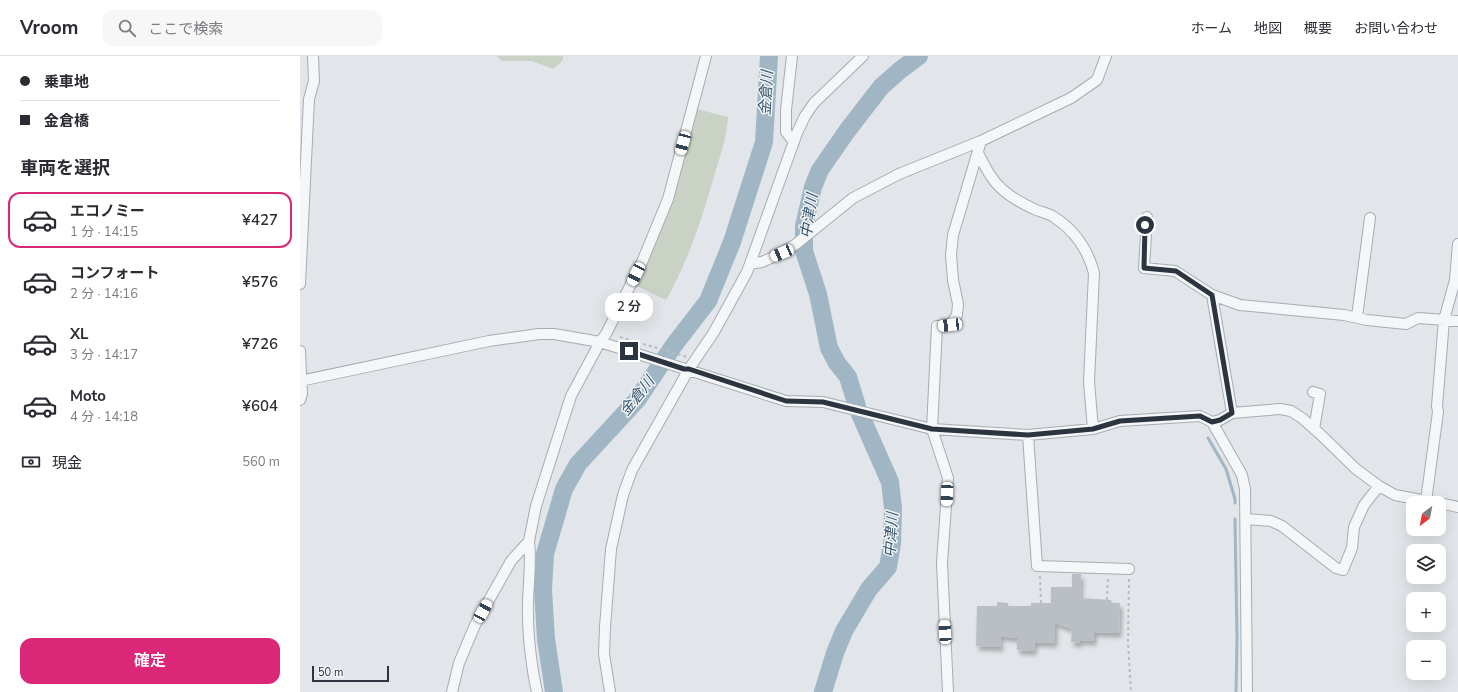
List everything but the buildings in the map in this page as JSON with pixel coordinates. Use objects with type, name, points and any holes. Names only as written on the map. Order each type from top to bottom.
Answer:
[{"type":"street","points":[[300,284],[309,99],[314,81],[313,56]]},
{"type":"street","points":[[537,692],[534,680],[528,615],[529,541],[536,506],[571,396],[600,342],[606,334],[642,262],[668,199],[706,56]]},
{"type":"street","points":[[792,56],[786,110],[786,132],[794,142]]},
{"type":"street","points":[[610,692],[604,654],[611,549],[623,495],[632,470],[685,368],[730,304],[750,264],[794,142],[805,116],[814,104],[863,56]]},
{"type":"street","points":[[750,264],[762,262],[782,253],[796,244],[853,198],[899,174],[981,141],[1071,98],[1097,80],[1106,56]]},
{"type":"street","points":[[948,692],[942,563],[948,478],[932,429],[937,326],[950,325],[957,315],[958,304],[953,280],[951,255],[953,235],[981,141]]},
{"type":"street","points":[[978,152],[992,180],[1018,201],[1054,216],[1084,246],[1090,259],[1094,273],[1089,382],[1093,429]]},
{"type":"street","points":[[1146,217],[1144,268],[1176,271],[1212,295],[1240,305],[1357,317],[1367,320],[1406,324],[1418,318],[1458,321]]},
{"type":"street","points":[[1357,317],[1370,218]]},
{"type":"street","points":[[1427,496],[1438,412],[1437,406],[1444,320],[1456,280],[1458,244]]},
{"type":"street","points":[[1212,295],[1232,413]]},
{"type":"street","points":[[301,381],[489,341],[539,334],[554,334],[600,342],[786,401],[823,402],[932,429],[1028,435],[1093,429],[1120,421],[1200,416],[1212,422],[1242,475],[1245,489],[1247,692]]},
{"type":"street","points":[[300,351],[302,394],[300,400]]},
{"type":"street","points":[[1313,392],[1320,394],[1314,429]]},
{"type":"street","points":[[1212,422],[1220,420],[1232,413],[1280,409],[1291,411],[1302,418],[1356,469],[1379,486],[1395,495],[1406,497]]},
{"type":"street","points":[[1028,435],[1037,566],[1129,569]]},
{"type":"street","points":[[1246,519],[1271,521],[1282,526],[1336,568],[1343,570],[1352,548],[1354,527],[1364,505],[1379,486]]},
{"type":"street","points":[[1446,505],[1458,508]]},
{"type":"street","points":[[452,692],[459,663],[475,625],[511,561],[529,541]]},
{"type":"path","points":[[618,336],[687,357]]},
{"type":"path","points":[[1040,566],[1041,603]]},
{"type":"path","points":[[1107,600],[1109,569]]},
{"type":"path","points":[[1129,569],[1128,641],[1131,692]]},
{"type":"green space","points":[[497,56],[563,56],[563,60],[553,69],[532,61],[502,61]]},
{"type":"green space","points":[[697,109],[728,117],[726,132],[694,240],[666,300],[635,285],[653,250],[668,213]]},
{"type":"waterway","name":"金倉川","points":[[554,692],[546,639],[543,590],[545,554],[564,489],[578,464],[637,400],[674,345],[708,301],[732,242],[764,142],[769,56]]},
{"type":"waterway","name":"中津川","points":[[857,406],[848,377],[837,363],[829,348],[818,294],[804,251],[804,226],[813,187],[820,170],[847,131],[881,87],[919,56]]},
{"type":"waterway","name":"中津川","points":[[823,692],[835,653],[844,631],[869,589],[888,567],[892,544],[893,508],[890,482],[860,414]]},
{"type":"waterway","points":[[1208,438],[1226,469],[1235,503]]},
{"type":"waterway","points":[[1235,519],[1237,638],[1236,692]]},
{"type":"route","points":[[629,351],[786,401],[823,402],[932,429],[1028,435],[1093,429],[1120,421],[1200,416],[1212,422],[1220,420],[1232,413],[1212,295],[1176,271],[1144,268],[1145,225]]}]
